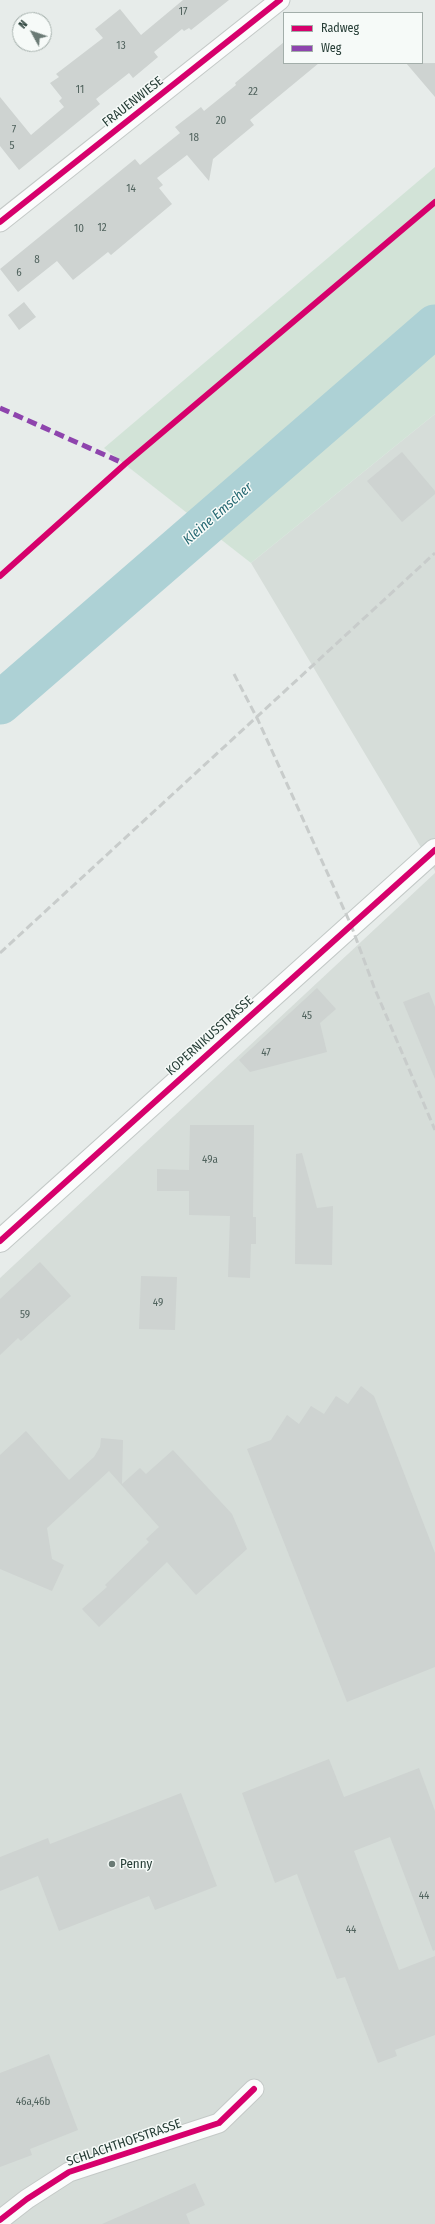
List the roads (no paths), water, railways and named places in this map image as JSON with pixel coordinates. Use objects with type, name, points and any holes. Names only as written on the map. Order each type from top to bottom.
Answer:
[{"type":"street","name":"FRAUENWIESE","points":[[0,222],[280,0]]},
{"type":"street","name":"KOPERNIKUSSTRASSE","points":[[0,1241],[435,850]]},
{"type":"street","name":"SCHLACHTHOFSTRASSE","points":[[0,2220],[27,2199],[69,2172],[219,2123],[254,2089]]},
{"type":"waterway","name":"Kleine Emscher","points":[[0,703],[435,326]]},
{"type":"railway","points":[[0,953],[435,553]]},
{"type":"railway","points":[[234,674],[258,720],[351,925],[374,987],[435,1130]]},
{"type":"place","name":"Penny","points":[[112,1864]]}]
